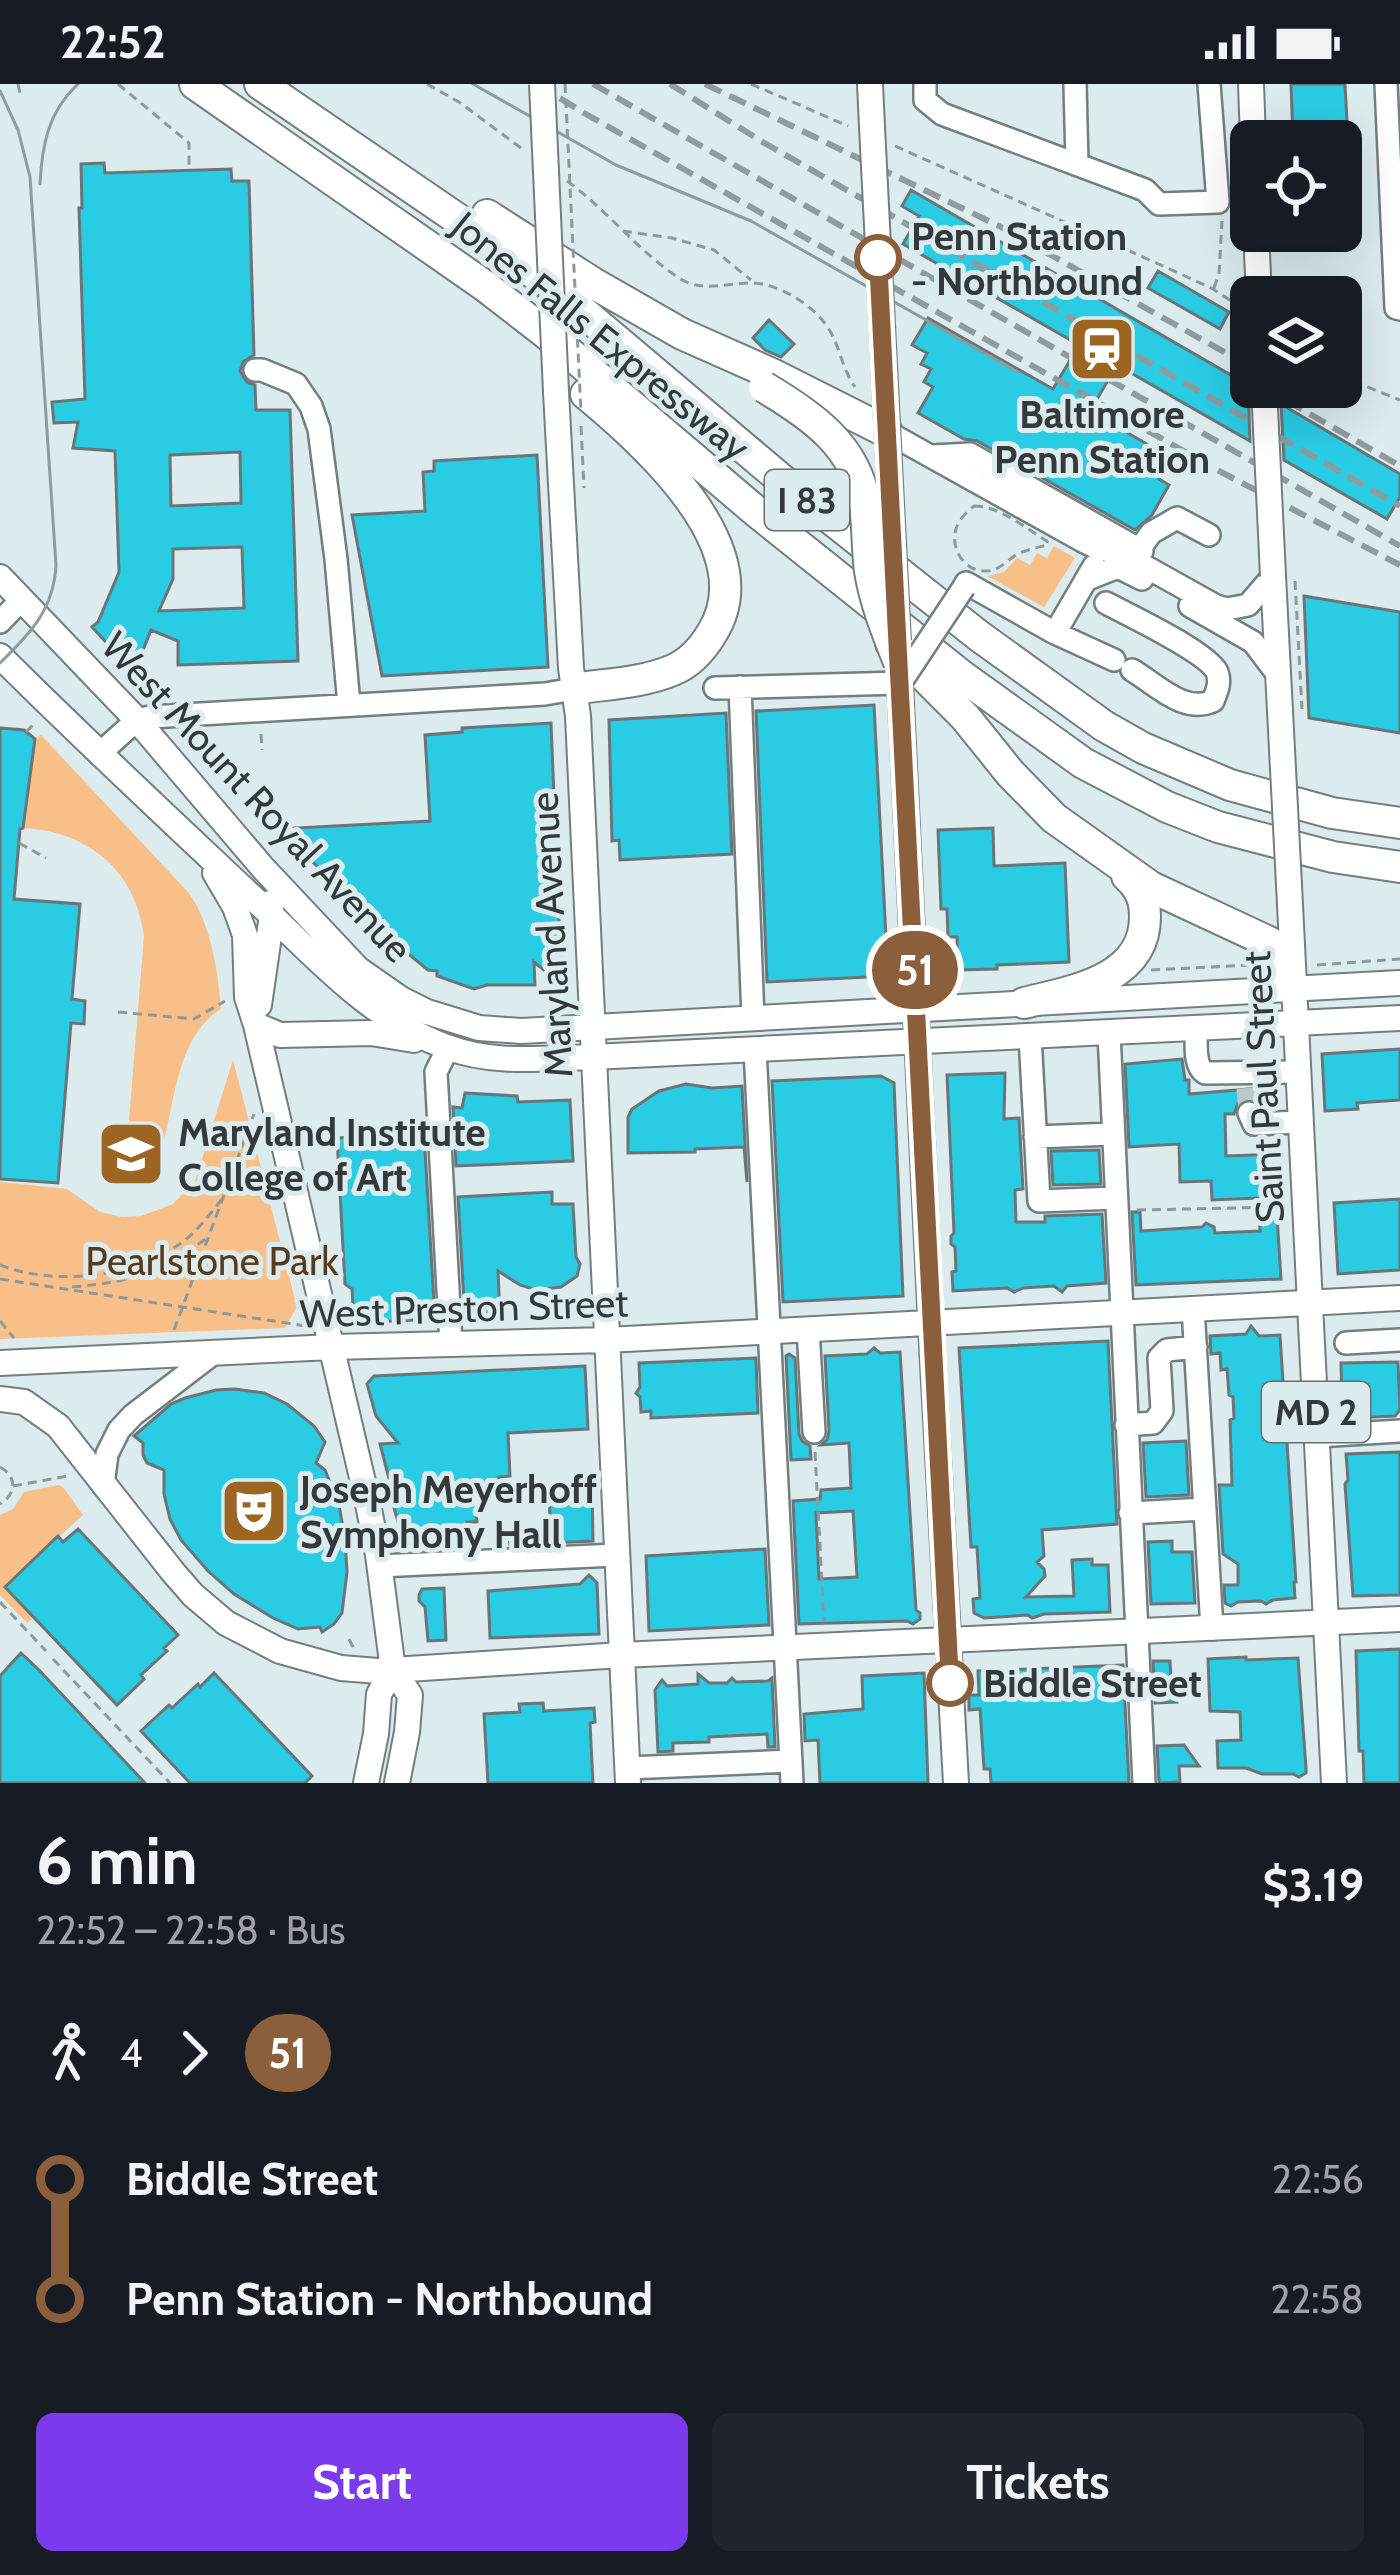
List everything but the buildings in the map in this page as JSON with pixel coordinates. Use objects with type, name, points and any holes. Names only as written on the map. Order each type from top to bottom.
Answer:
[{"type":"highway","name":"Jones Falls Expressway","points":[[195,84],[485,286],[758,514],[962,676],[1083,764],[1218,827],[1333,857],[1400,867]]},
{"type":"highway","name":"Jones Falls Expressway","points":[[260,84],[534,273],[979,636],[1104,726],[1230,785],[1332,813],[1400,823]]},
{"type":"highway","points":[[260,84],[435,181],[592,283],[682,334],[768,380],[887,432]]},
{"type":"highway","points":[[240,116],[593,400],[644,446],[706,524],[719,551],[726,584],[721,619],[700,650],[678,668],[660,675],[574,689]]},
{"type":"highway","points":[[768,380],[814,419],[845,452],[858,475],[871,575],[900,674]]},
{"type":"highway","points":[[758,514],[936,686],[1054,818],[1151,886],[1269,942],[1273,960],[1304,977]]},
{"type":"highway","points":[[1024,1004],[1108,976],[1138,949],[1145,927],[1142,894],[1100,852]]},
{"type":"main road","name":"Maryland Avenue","points":[[542,84],[578,716],[628,1776]]},
{"type":"main road","points":[[870,84],[861,127],[887,432],[956,1783]]},
{"type":"main road","points":[[1251,84],[1252,120]]},
{"type":"main road","name":"Saint Paul Street","points":[[1266,408],[1284,578],[1278,675],[1289,885],[1304,977],[1297,1024],[1334,1783]]},
{"type":"main road","name":"West Mount Royal Avenue","points":[[0,577],[137,720],[263,868],[358,969],[427,1012],[479,1028],[591,1028],[1024,1004],[1304,977],[1400,983]]},
{"type":"main road","name":"West Mount Royal Avenue","points":[[0,656],[358,996],[411,1031],[478,1057],[592,1057],[1400,1018]]},
{"type":"main road","points":[[202,850],[235,907],[245,935],[247,997],[332,1347],[379,1566],[393,1670],[410,1695],[397,1783]]},
{"type":"main road","points":[[256,1025],[272,915],[263,868]]},
{"type":"main road","points":[[256,1025],[280,1035],[371,1033],[448,1048]]},
{"type":"main road","name":"West Preston Street","points":[[0,1363],[607,1340],[1400,1298]]},
{"type":"main road","points":[[0,1399],[24,1402],[58,1426],[194,1595],[246,1635],[312,1662],[356,1670],[1400,1619]]},
{"type":"main road","points":[[366,1783],[379,1694],[393,1670]]},
{"type":"street","points":[[925,84],[925,100],[942,114],[1145,190],[1159,204],[1218,202],[1208,84]]},
{"type":"street","points":[[1075,84],[1077,164]]},
{"type":"street","points":[[1386,84],[1398,309]]},
{"type":"street","points":[[255,370],[296,384],[319,429],[349,705]]},
{"type":"street","points":[[887,432],[980,482],[1094,559],[1125,569],[1253,642],[1278,675]]},
{"type":"street","points":[[933,456],[970,454],[1198,585],[1227,609]]},
{"type":"street","points":[[1139,550],[1151,532],[1177,518],[1209,535]]},
{"type":"street","points":[[1094,559],[1123,554],[1227,609],[1248,605],[1284,578]]},
{"type":"street","points":[[1055,633],[1094,559]]},
{"type":"street","points":[[716,688],[900,674],[966,583],[1117,661],[1180,701],[1201,706],[1214,701],[1218,675],[1205,658],[1106,603]]},
{"type":"street","points":[[0,622],[21,600]]},
{"type":"street","points":[[1073,604],[1084,631],[1117,661]]},
{"type":"street","points":[[740,687],[754,1018]]},
{"type":"street","points":[[99,754],[137,720],[574,689]]},
{"type":"street","points":[[1196,1029],[1200,1070],[1205,1073],[1246,1081],[1299,1072]]},
{"type":"street","points":[[1108,1033],[1121,1204],[1120,1312],[1144,1783]]},
{"type":"street","points":[[1030,1036],[1039,1201],[1121,1204]]},
{"type":"street","points":[[448,1048],[436,1072],[451,1344]]},
{"type":"street","points":[[628,1776],[791,1772],[755,1049]]},
{"type":"street","points":[[1249,1113],[1254,1124],[1301,1122]]},
{"type":"street","points":[[1035,1137],[1113,1134]]},
{"type":"street","points":[[1193,1308],[1212,1629]]},
{"type":"street","points":[[808,1329],[814,1432]]},
{"type":"street","points":[[1346,1343],[1400,1340]]},
{"type":"street","points":[[1126,1424],[1153,1423],[1162,1412],[1159,1358],[1167,1350],[1196,1347]]},
{"type":"street","points":[[103,1485],[107,1454],[119,1430],[214,1353]]},
{"type":"street","points":[[1317,1436],[1400,1431]]},
{"type":"street","points":[[1130,1513],[1205,1509]]},
{"type":"street","points":[[379,1566],[616,1555]]},
{"type":"path","points":[[18,84],[21,98]]},
{"type":"path","points":[[118,84],[189,143],[189,170]]},
{"type":"path","points":[[427,84],[530,155]]},
{"type":"path","points":[[565,84],[580,412]]},
{"type":"path","points":[[752,84],[861,127]]},
{"type":"path","points":[[894,146],[1230,294]]},
{"type":"path","points":[[568,182],[683,281],[718,289],[754,283]]},
{"type":"path","points":[[1213,289],[1223,226]]},
{"type":"path","points":[[621,231],[714,250],[754,283],[805,303],[838,342],[857,391]]},
{"type":"path","points":[[1362,385],[1400,400]]},
{"type":"path","points":[[974,506],[988,506],[999,513],[1048,544],[1013,555],[992,571],[972,568],[956,550],[958,522],[974,506]]},
{"type":"path","points":[[1284,578],[1304,727]]},
{"type":"path","points":[[26,732],[37,722]]},
{"type":"path","points":[[261,734],[262,750]]},
{"type":"path","points":[[192,742],[208,746]]},
{"type":"path","points":[[19,843],[46,858]]},
{"type":"path","points":[[1304,977],[1400,959]]},
{"type":"path","points":[[1136,970],[1253,965]]},
{"type":"path","points":[[118,1012],[194,1019],[227,1000]]},
{"type":"path","points":[[170,1337],[254,1114]]},
{"type":"path","points":[[0,1265],[58,1276],[131,1267],[188,1238],[222,1199]]},
{"type":"path","points":[[1121,1204],[1286,1207]]},
{"type":"path","points":[[64,1288],[139,1277],[209,1236]]},
{"type":"path","points":[[0,1279],[301,1324]]},
{"type":"path","points":[[0,1322],[19,1344]]},
{"type":"path","points":[[814,1432],[825,1645]]},
{"type":"path","points":[[0,1467],[10,1474],[14,1486],[0,1504]]},
{"type":"path","points":[[14,1486],[68,1476]]},
{"type":"path","points":[[0,1602],[46,1651]]},
{"type":"path","points":[[2,1616],[7,1610]]},
{"type":"path","points":[[53,1659],[170,1783]]},
{"type":"green space","points":[[1054,546],[1075,558],[1044,607],[987,576],[1004,572],[1017,558],[1030,565],[1037,553],[1047,558]]},
{"type":"green space","points":[[41,735],[188,892],[212,948],[221,1009],[206,1021],[186,1054],[161,1151],[151,1159],[135,1157],[127,1145],[144,936],[139,913],[119,874],[88,846],[23,828],[35,739]]},
{"type":"green space","name":"Pearlstone Park","points":[[233,1060],[297,1307],[285,1328],[0,1339],[0,1182],[67,1189],[100,1212],[122,1217],[141,1216],[173,1204],[195,1181]]},
{"type":"green space","points":[[58,1485],[83,1515],[5,1586],[34,1617],[27,1623],[0,1595],[0,1515],[13,1509],[24,1492]]},
{"type":"tunnel","points":[[1247,1088],[1249,1113]]},
{"type":"tram line","points":[[40,184],[48,130],[78,84]]},
{"type":"tram line","points":[[473,84],[616,165],[751,221],[1018,372]]},
{"type":"tram line","points":[[0,91],[18,130],[30,177],[56,565],[51,595],[38,620],[0,663]]},
{"type":"railway","points":[[537,84],[1221,472],[1400,565]]},
{"type":"railway","points":[[593,84],[1400,546]]},
{"type":"railway","points":[[670,84],[761,141],[1400,506]]},
{"type":"railway","points":[[705,84],[999,226],[1230,355]]},
{"type":"railway","points":[[1299,408],[1400,466]]},
{"type":"bus line","name":"51","points":[[878,258],[950,1683]]},
{"type":"place","name":"Penn Station - Northbound","points":[[878,258]]},
{"type":"place","name":"Baltimore Penn Station","points":[[1102,349]]},
{"type":"place","name":"Maryland Institute College of Art","points":[[131,1154]]},
{"type":"place","name":"Joseph Meyerhoff Symphony Hall","points":[[254,1511]]},
{"type":"place","name":"Biddle Street","points":[[950,1683]]}]
